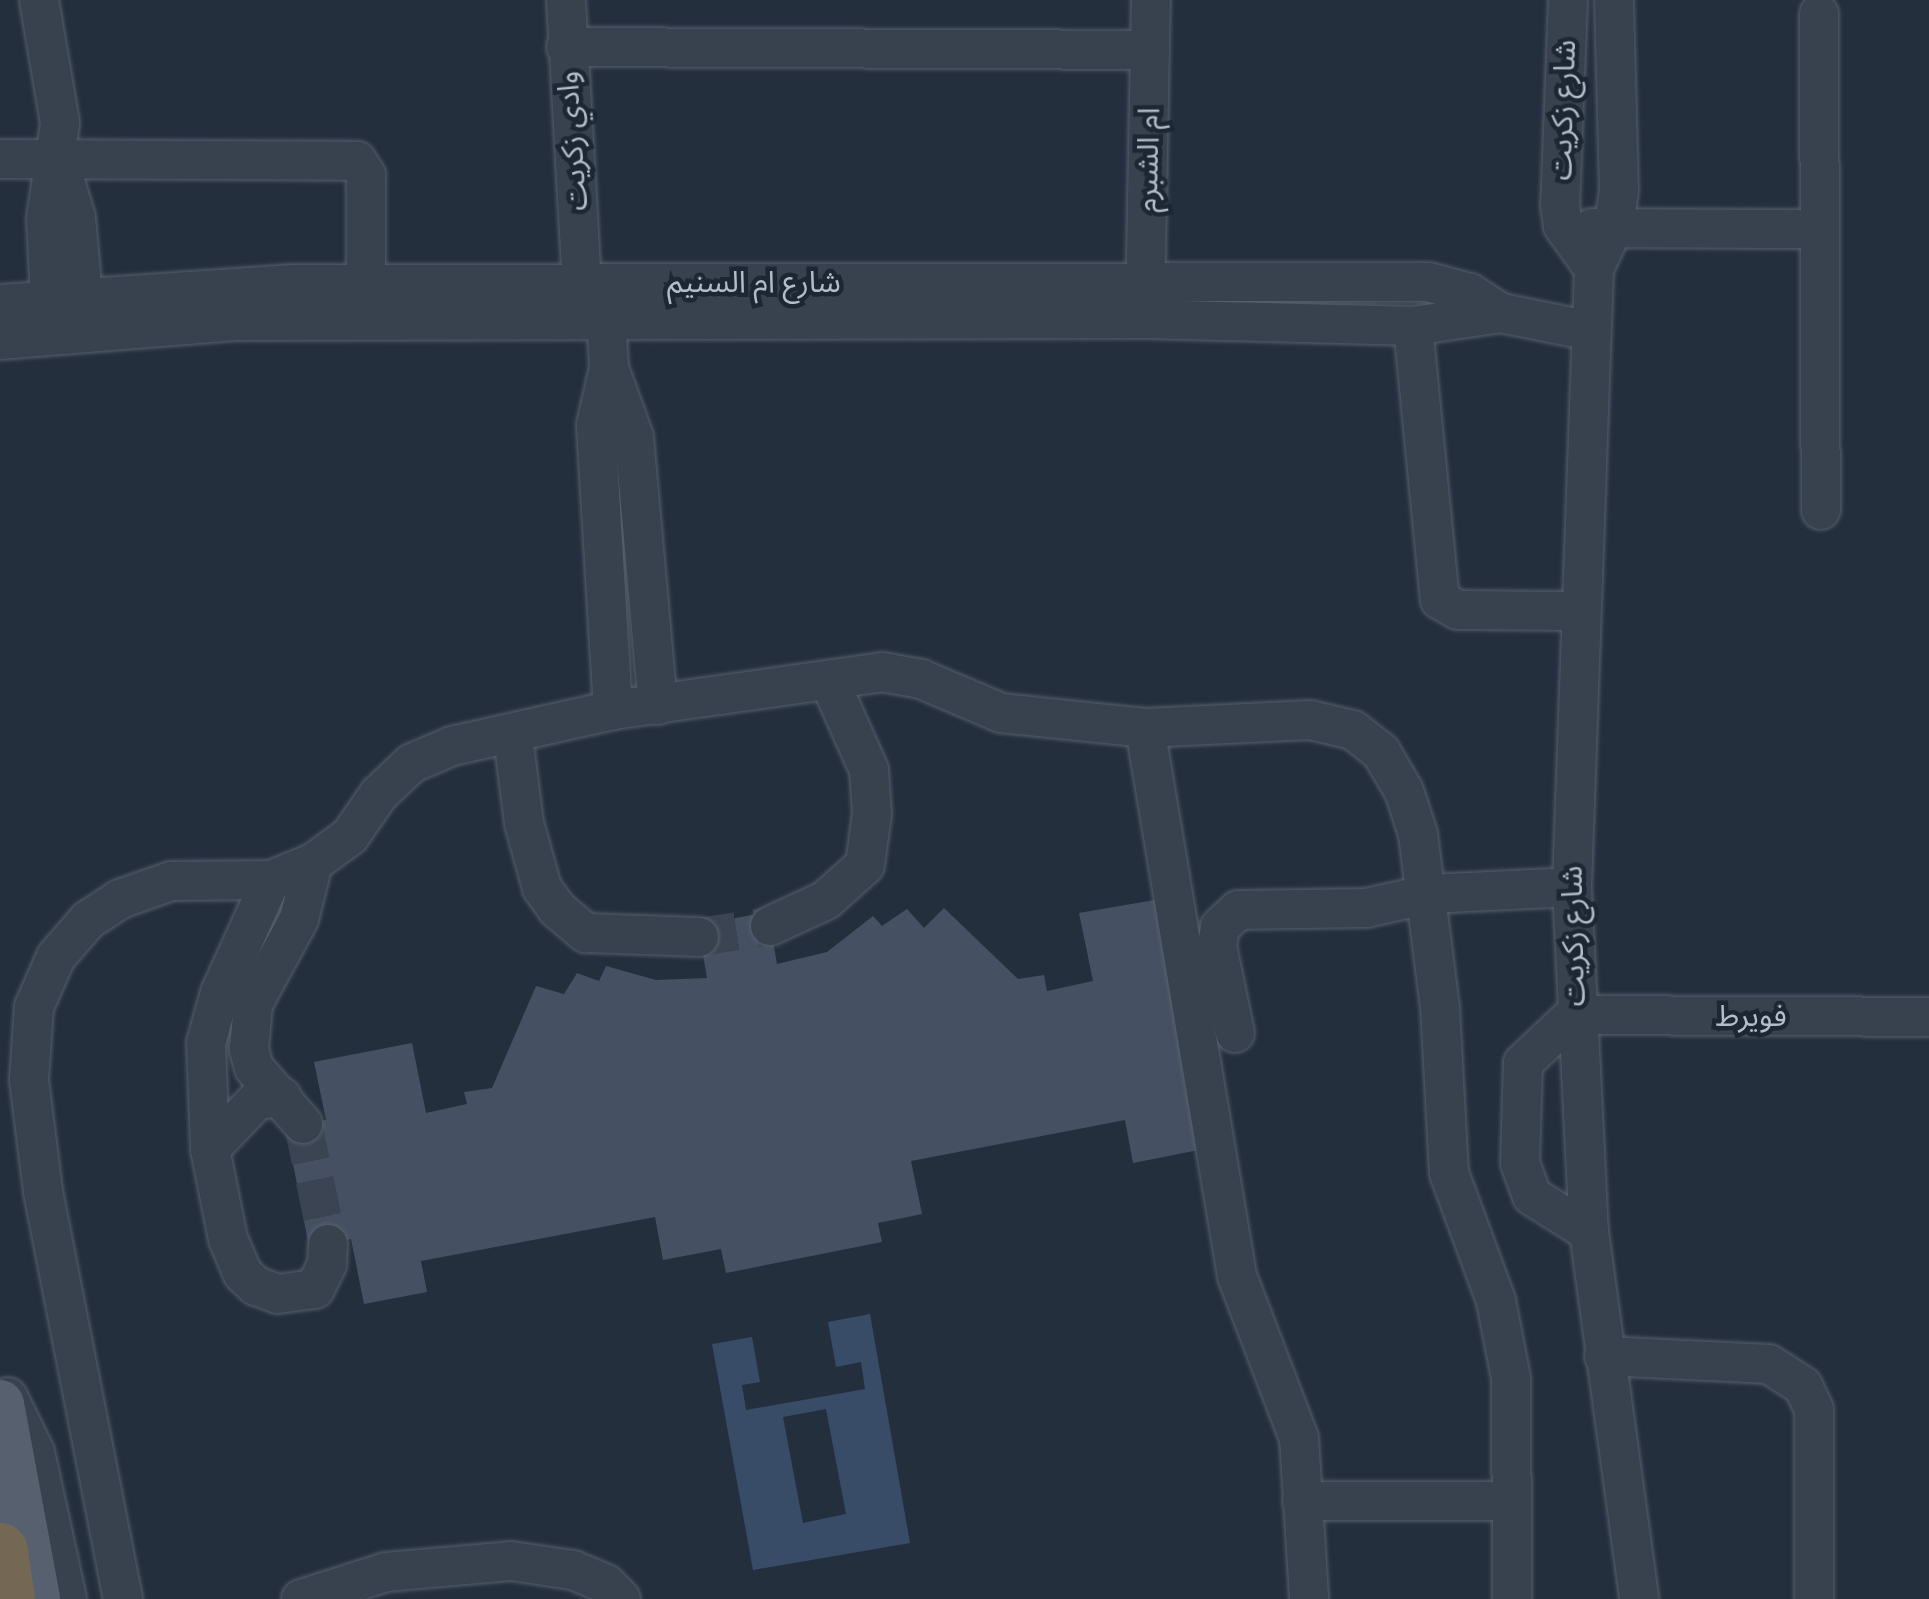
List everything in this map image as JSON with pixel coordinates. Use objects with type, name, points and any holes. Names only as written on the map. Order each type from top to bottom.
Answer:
[{"type":"highway","points":[[0,1550],[7,1599]]},
{"type":"main road","points":[[0,1404],[36,1599]]},
{"type":"street","points":[[38,0],[57,95],[58,159],[76,218],[67,297]]},
{"type":"street","name":"وادي زكريت","points":[[566,0],[582,282]]},
{"type":"street","name":"ام الشبرم","points":[[1145,301],[1150,0]]},
{"type":"street","name":"شارع زكريت","points":[[1563,226],[1568,0]]},
{"type":"street","name":"شارع زكريت","points":[[1614,0],[1614,226],[1594,270],[1577,612],[1574,1015],[1589,1232],[1640,1599]]},
{"type":"street","points":[[1819,14],[1822,510]]},
{"type":"street","points":[[566,47],[1150,50]]},
{"type":"street","points":[[0,159],[356,161],[366,175],[366,283]]},
{"type":"street","points":[[1563,226],[1820,229]]},
{"type":"street","points":[[1563,226],[1594,270]]},
{"type":"street","points":[[582,282],[606,317],[609,368],[596,425],[613,710]]},
{"type":"street","name":"شارع ام السنيم","points":[[0,304],[67,297],[366,283],[582,282],[1145,301],[1413,326],[1502,313],[1591,330]]},
{"type":"street","name":"شارع ام السنيم","points":[[0,340],[235,321],[606,317],[1145,301],[1428,282],[1470,293],[1502,313]]},
{"type":"street","points":[[1413,326],[1440,600],[1451,610],[1577,612]]},
{"type":"street","points":[[609,368],[634,437],[658,705]]},
{"type":"street","points":[[123,1599],[43,1190],[29,1080],[34,1007],[56,957],[88,920],[120,898],[171,881],[271,880],[313,863],[350,836],[379,794],[412,763],[452,746],[512,737],[613,710],[882,672],[920,679],[1002,713],[1144,728],[1310,720],[1353,730],[1382,752],[1404,791],[1428,894],[1449,1173],[1496,1301],[1511,1378],[1512,1599]]},
{"type":"street","points":[[770,926],[826,900],[865,864],[872,814],[869,770],[828,680]]},
{"type":"street","points":[[1144,728],[1236,1276],[1300,1438],[1309,1599]]},
{"type":"street","points":[[512,737],[524,823],[542,888],[557,909],[586,932],[700,938]]},
{"type":"street","points":[[210,1149],[257,1100],[292,1110],[254,1068],[253,1004],[299,919],[313,863]]},
{"type":"street","points":[[271,880],[220,993],[206,1043],[210,1149],[228,1240],[242,1274],[256,1286],[278,1294],[315,1289],[328,1244]]},
{"type":"street","points":[[1235,1033],[1217,946],[1220,927],[1238,910],[1366,908],[1428,894],[1572,888]]},
{"type":"street","points":[[1574,1015],[1523,1063],[1520,1164],[1532,1196],[1589,1232]]},
{"type":"street","name":"فويرط","points":[[1574,1015],[1929,1017]]},
{"type":"street","points":[[1604,1356],[1769,1364],[1804,1386],[1814,1410],[1814,1599]]},
{"type":"street","points":[[0,1385],[36,1452],[67,1599]]},
{"type":"street","points":[[1302,1501],[1512,1501]]},
{"type":"street","points":[[301,1599],[386,1572],[512,1561],[572,1570],[606,1584],[621,1599]]},
{"type":"water","points":[[870,1314],[910,1543],[753,1570],[712,1344],[752,1337],[760,1382],[742,1385],[746,1410],[865,1389],[861,1362],[836,1367],[828,1322]],"holes":[[[826,1409],[846,1514],[803,1523],[783,1417]]]},
{"type":"building","points":[[1166,898],[1214,1147],[1133,1163],[1125,1120],[911,1161],[922,1214],[878,1223],[882,1242],[726,1273],[721,1249],[663,1260],[655,1217],[421,1261],[427,1292],[364,1304],[351,1239],[309,1247],[286,1127],[326,1120],[314,1062],[412,1043],[426,1113],[467,1104],[464,1092],[492,1088],[536,986],[564,994],[577,973],[599,981],[606,966],[656,980],[707,978],[698,925],[768,912],[777,964],[827,952],[873,916],[882,926],[907,909],[924,928],[944,908],[1018,979],[1044,975],[1047,991],[1093,981],[1079,913]]},
{"type":"tunnel","points":[[699,937],[770,926]]},
{"type":"tunnel","points":[[303,1124],[328,1244]]}]
